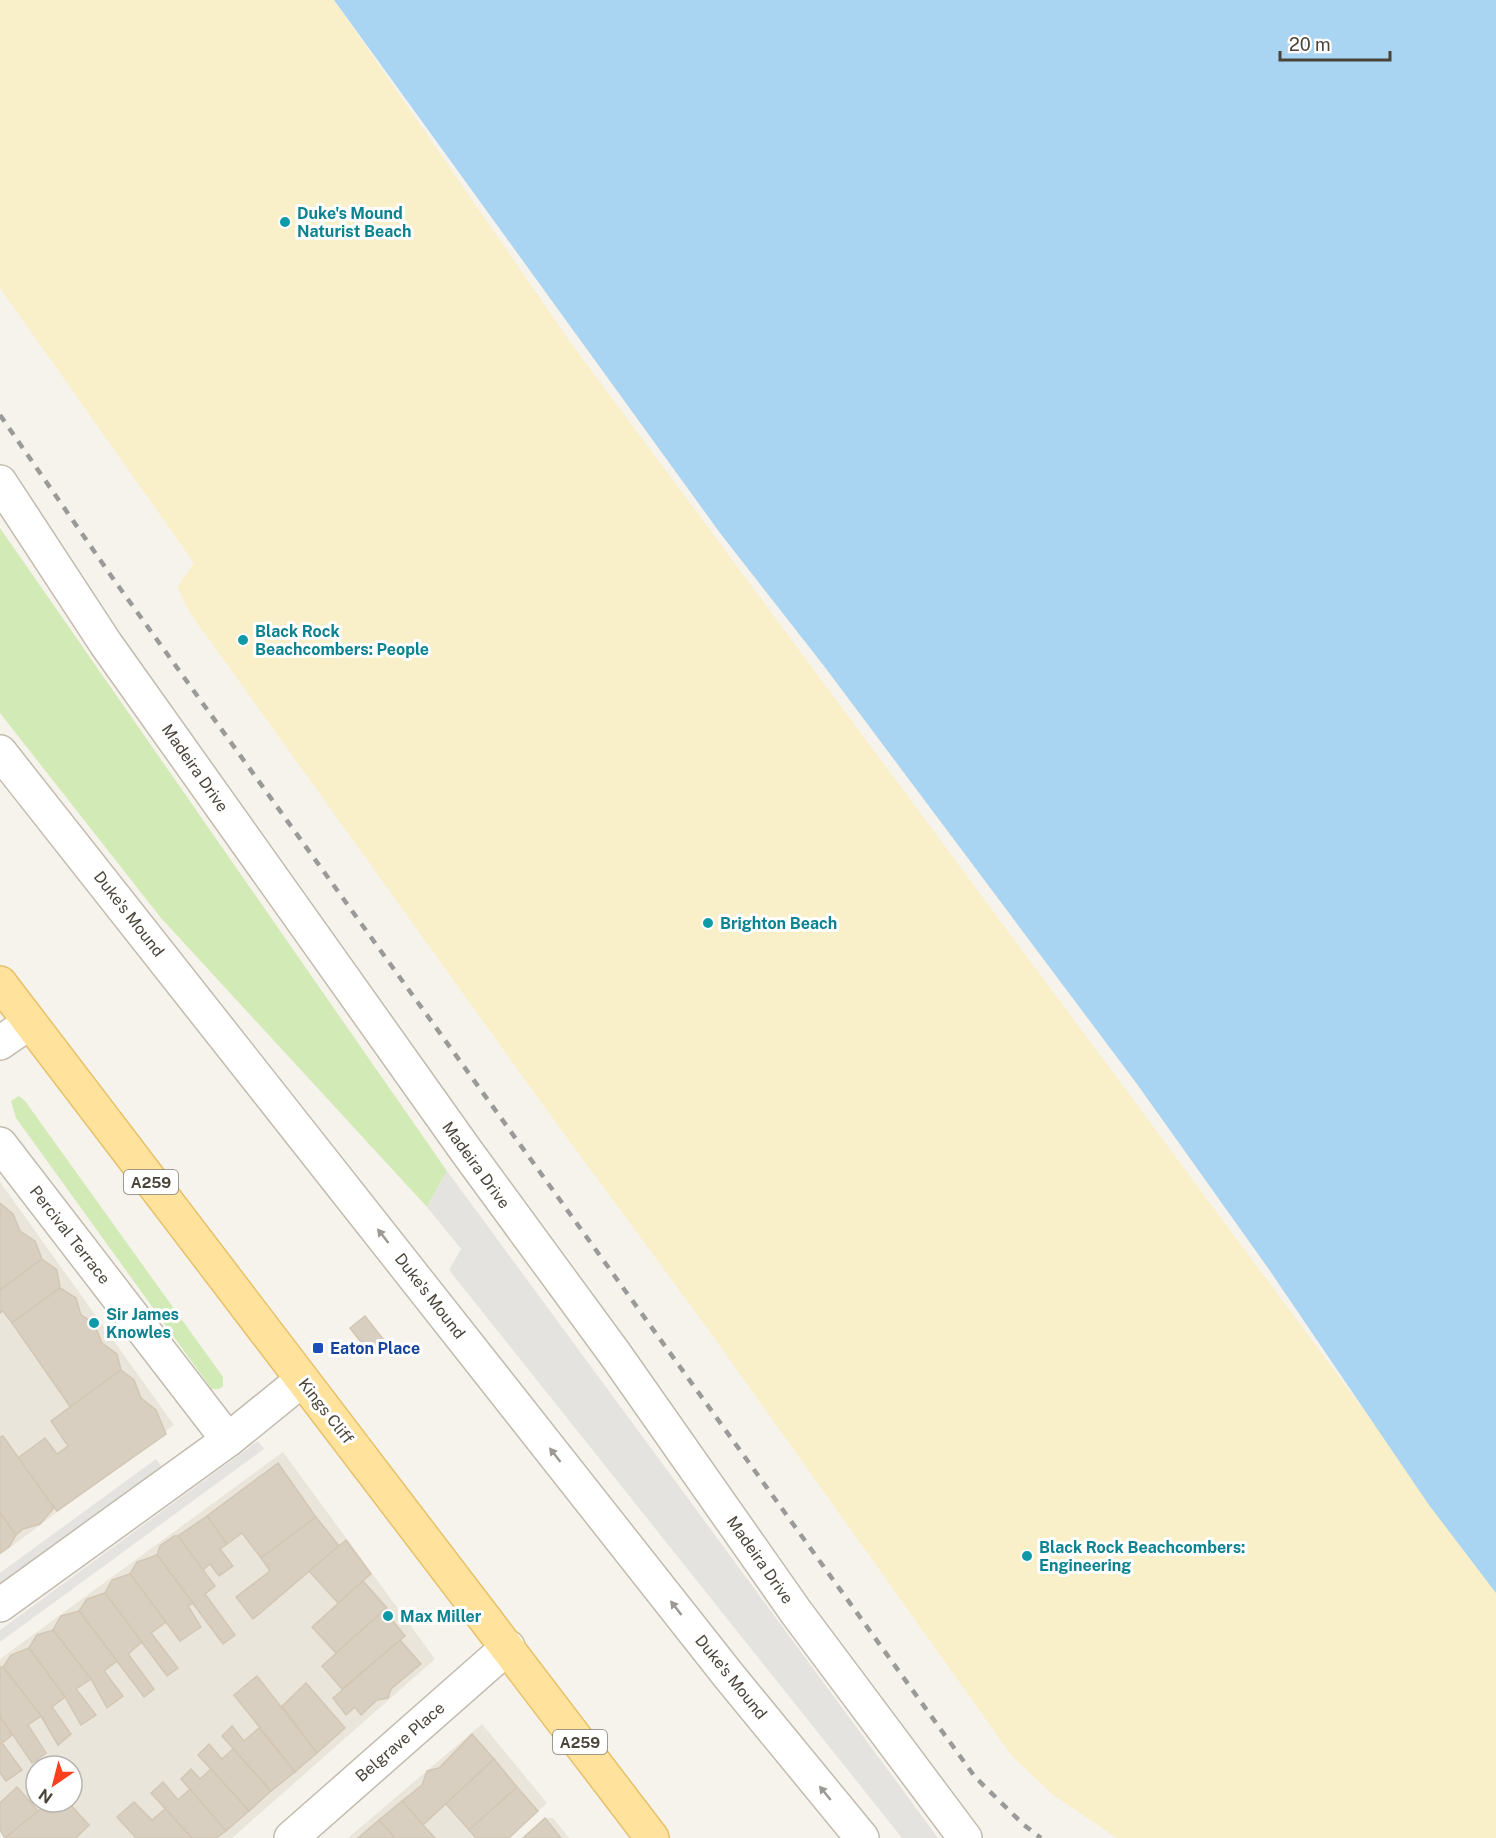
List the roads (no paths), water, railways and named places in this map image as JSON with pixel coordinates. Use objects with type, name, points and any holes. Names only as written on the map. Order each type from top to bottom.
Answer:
[{"type":"main road","name":"Kings Cliff","points":[[0,983],[652,1838]]},
{"type":"street","name":"Madeira Drive","points":[[0,482],[106,644],[466,1152],[615,1354],[796,1612],[965,1838]]},
{"type":"street","name":"Duke's Mound","points":[[0,752],[722,1667],[862,1838]]},
{"type":"street","points":[[0,1043],[29,1023]]},
{"type":"street","name":"Percival Terrace","points":[[0,1144],[228,1440]]},
{"type":"street","points":[[0,1605],[228,1440],[302,1380]]},
{"type":"street","name":"Belgrave Place","points":[[291,1838],[508,1647]]},
{"type":"water","points":[[334,0],[1496,0],[1496,1593],[1429,1505],[1268,1268],[1137,1084],[824,666],[720,533]]},
{"type":"railway","points":[[0,415],[114,580],[975,1777],[1024,1825],[1041,1838]]},
{"type":"place","name":"Duke's Mound Naturist Beach","points":[[285,222]]},
{"type":"place","name":"Black Rock Beachcombers: People","points":[[243,640]]},
{"type":"place","name":"Brighton Beach","points":[[708,923]]},
{"type":"place","name":"Sir James Knowles","points":[[94,1323]]},
{"type":"place","name":"Eaton Place","points":[[318,1348]]},
{"type":"place","name":"Black Rock Beachcombers: Engineering","points":[[1027,1556]]},
{"type":"place","name":"Max Miller","points":[[388,1616]]}]
